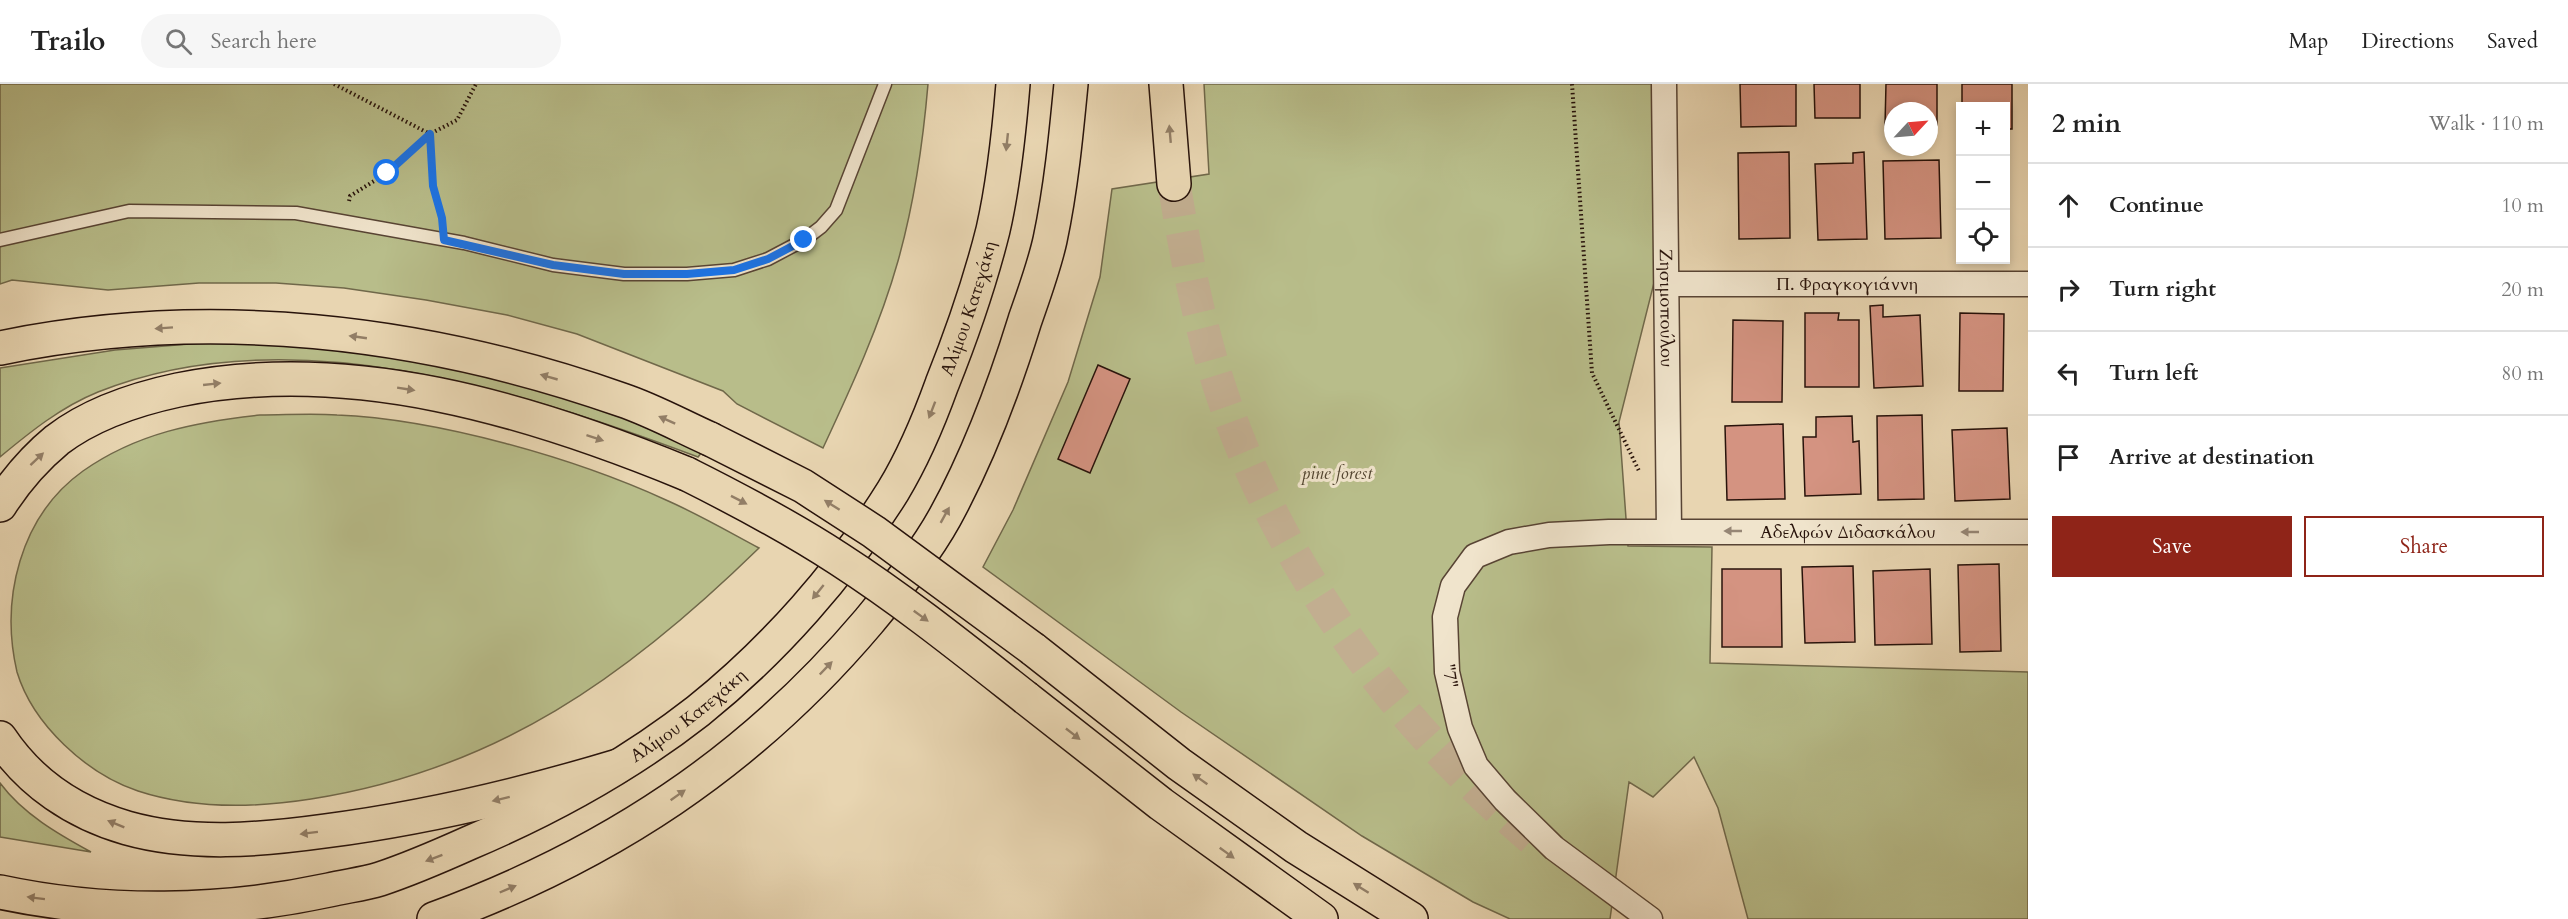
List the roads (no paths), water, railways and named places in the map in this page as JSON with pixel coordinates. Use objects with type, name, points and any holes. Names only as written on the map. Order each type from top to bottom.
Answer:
[{"type":"main road","name":"Αλίμου Κατεχάκη","points":[[0,892],[94,905],[171,908],[237,905],[302,896],[379,879],[523,820],[618,766],[698,711],[759,656],[807,606],[855,548],[895,488],[929,419],[975,291],[993,228],[1007,148],[1013,84]]},
{"type":"main road","points":[[434,919],[551,871],[618,835],[734,755],[797,699],[849,644],[904,579],[944,518],[980,446],[1008,375],[1050,242],[1064,161],[1071,84]]},
{"type":"main road","points":[[1166,84],[1174,184]]},
{"type":"main road","points":[[0,348],[39,340],[113,331],[201,326],[273,328],[422,346],[499,362],[625,401],[710,439],[803,486],[874,532],[1033,649],[1179,764],[1296,847],[1411,919]]},
{"type":"main road","points":[[0,505],[20,475],[58,440],[106,412],[155,395],[206,384],[259,380],[339,380],[445,397],[554,424],[622,447],[687,474],[764,513],[838,558],[924,617],[1161,804],[1321,919]]},
{"type":"main road","points":[[0,738],[28,774],[69,804],[126,828],[175,837],[230,840],[283,837],[427,815],[540,790],[618,766]]},
{"type":"street","name":"Ζησιμοπούλου","points":[[1664,84],[1669,531]]},
{"type":"street","name":"Π. Φραγκογιάννη","points":[[1667,284],[2028,284]]},
{"type":"street","name":"Αδελφών Διδασκάλου","points":[[1669,531],[2028,532]]},
{"type":"street","name":"\"7\"","points":[[1650,919],[1554,848],[1504,800],[1476,766],[1460,728],[1447,672],[1445,617],[1452,586],[1474,556],[1509,542],[1549,535],[1669,531]]},
{"type":"lane","points":[[0,240],[129,211],[296,213],[444,240],[553,265],[624,274],[687,274],[734,270],[768,259],[804,240],[821,227],[836,210],[885,84]]},
{"type":"tunnel","points":[[1174,184],[1192,282],[1217,379],[1241,445],[1270,510],[1304,572],[1342,631],[1385,688],[1430,741],[1480,792],[1532,839]]},
{"type":"park label","name":"pine forest","points":[[1337,473]]}]
